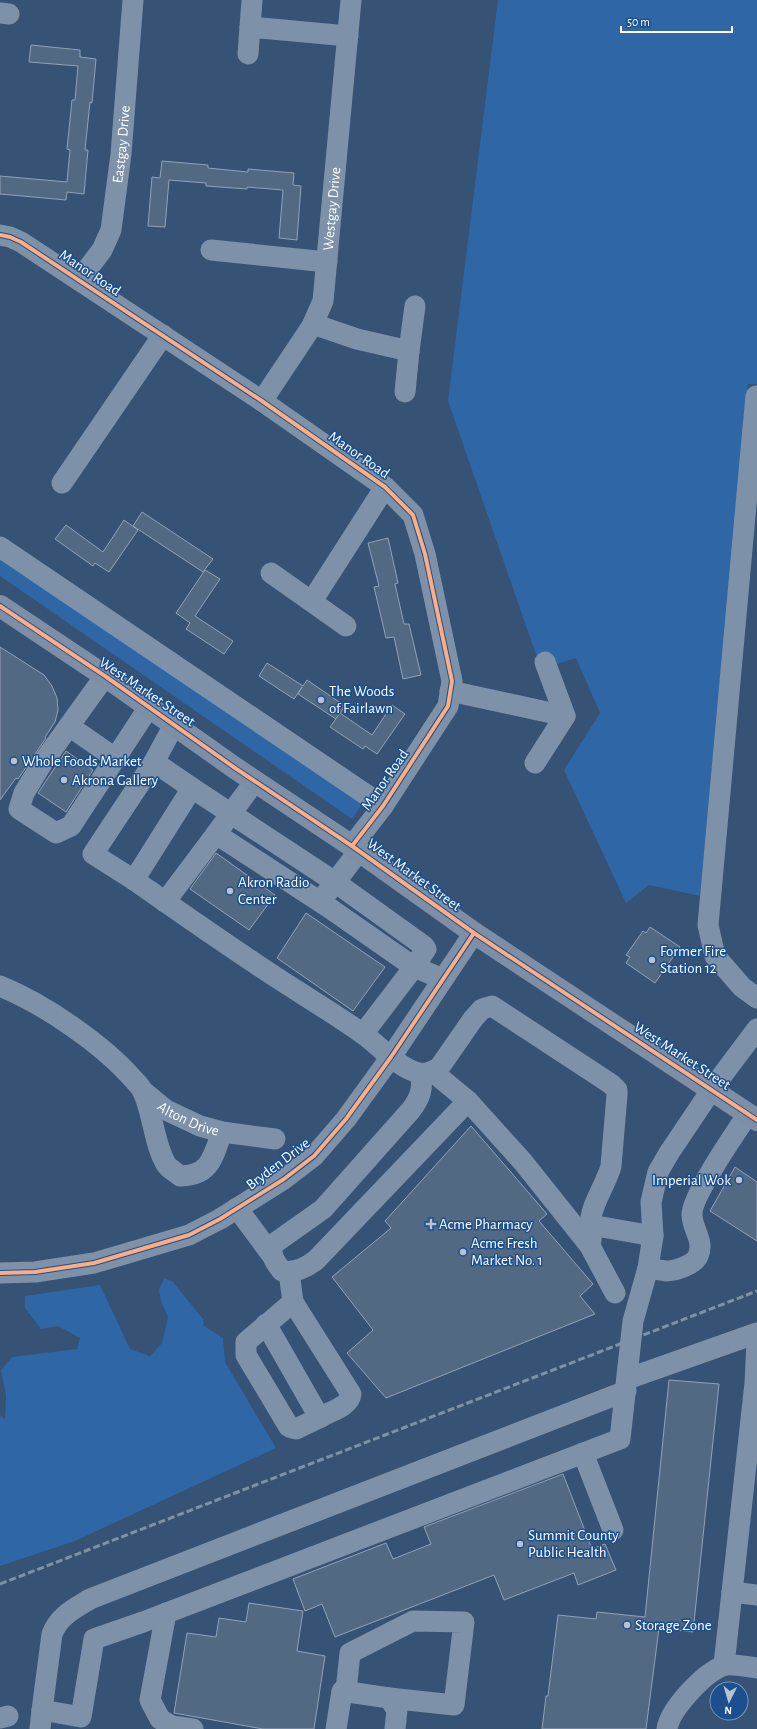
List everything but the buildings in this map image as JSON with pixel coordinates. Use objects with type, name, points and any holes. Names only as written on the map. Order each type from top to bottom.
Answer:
[{"type":"main road","name":"West Market Street","points":[[0,606],[105,676],[255,781],[356,848],[474,933],[712,1089],[752,1117]]},
{"type":"street","name":"Eastgay Drive","points":[[79,280],[102,250],[111,230],[121,154],[133,0]]},
{"type":"street","points":[[248,54],[252,0]]},
{"type":"street","name":"Westgay Drive","points":[[262,401],[313,324],[323,301],[351,0]]},
{"type":"street","points":[[250,27],[348,36]]},
{"type":"street","name":"Manor Road","points":[[0,235],[10,237],[21,242],[262,401],[385,487],[413,515],[428,569],[452,681],[448,706],[335,882],[320,902]]},
{"type":"street","points":[[212,250],[327,262]]},
{"type":"street","points":[[405,392],[415,306]]},
{"type":"street","points":[[313,324],[358,339],[409,351]]},
{"type":"street","points":[[62,483],[163,335]]},
{"type":"street","points":[[757,396],[750,454],[708,925],[715,956],[742,987],[757,998]]},
{"type":"street","points":[[312,601],[385,487]]},
{"type":"street","points":[[0,547],[383,806]]},
{"type":"street","points":[[271,574],[346,626]]},
{"type":"street","points":[[545,662],[565,716]]},
{"type":"street","points":[[105,676],[27,787],[19,809],[56,833],[71,826],[148,707]]},
{"type":"street","points":[[450,692],[565,716]]},
{"type":"street","points":[[535,763],[565,716]]},
{"type":"street","points":[[174,725],[154,762],[92,854],[134,880],[256,964],[363,1034],[391,1057],[427,1073],[468,1101],[592,1236],[654,1236]]},
{"type":"street","points":[[69,726],[115,758]]},
{"type":"street","points":[[154,762],[335,882],[424,946],[426,949],[424,953],[363,1034]]},
{"type":"street","points":[[165,902],[255,781]]},
{"type":"street","points":[[134,880],[192,788]]},
{"type":"street","points":[[216,834],[320,902],[414,967],[443,979]]},
{"type":"street","name":"Bryden Drive","points":[[0,1273],[35,1272],[94,1263],[189,1235],[284,1179],[314,1156],[346,1119],[391,1057],[474,933]]},
{"type":"street","name":"Alton Drive","points":[[0,986],[21,995],[63,1020],[118,1063],[143,1091],[166,1110],[200,1126],[222,1132],[211,1162],[199,1172],[180,1176],[166,1165],[143,1091]]},
{"type":"street","points":[[427,1073],[439,1068],[482,1009],[492,1006],[617,1090],[611,1166],[608,1177],[591,1212],[590,1221],[592,1236],[615,1293]]},
{"type":"street","points":[[757,1029],[712,1089],[658,1172],[651,1202],[654,1236],[648,1268],[633,1321],[626,1385],[620,1439],[166,1613],[94,1639],[80,1717],[41,1719],[52,1634],[55,1626],[64,1615],[90,1600],[626,1385],[757,1333]]},
{"type":"street","points":[[271,1254],[272,1245],[276,1241],[323,1209],[419,1101],[427,1073]]},
{"type":"street","points":[[237,1208],[282,1271],[289,1272],[308,1266],[316,1260],[468,1101]]},
{"type":"street","points":[[648,1268],[667,1271],[690,1264],[698,1256],[700,1242],[692,1215],[695,1203],[702,1189],[752,1117]]},
{"type":"street","points":[[222,1132],[275,1139]]},
{"type":"street","points":[[289,1272],[293,1302],[351,1394],[351,1398],[347,1403],[296,1429],[289,1427],[246,1356],[246,1342],[293,1302]]},
{"type":"street","points":[[266,1324],[314,1408],[321,1417]]},
{"type":"street","points":[[724,1665],[755,1383],[757,1342]]},
{"type":"street","points":[[583,1453],[613,1530]]},
{"type":"street","points":[[732,1592],[757,1595]]},
{"type":"street","points":[[166,1613],[150,1700],[160,1719],[172,1726],[193,1729]]},
{"type":"street","points":[[336,1729],[342,1691],[454,1705],[464,1622],[414,1621],[350,1653],[346,1691]]},
{"type":"street","points":[[667,1729],[677,1706],[707,1676],[724,1665],[757,1668]]},
{"type":"street","points":[[389,1698],[397,1710],[395,1729]]},
{"type":"shaded area","points":[[498,0],[757,0],[757,384],[748,384],[700,896],[649,885],[626,903],[564,770],[600,713],[576,658],[541,669],[448,401]]},
{"type":"shaded area","points":[[0,553],[363,803],[352,819],[0,576]]},
{"type":"shaded area","points":[[164,1278],[173,1282],[203,1319],[204,1326],[223,1338],[225,1362],[276,1448],[75,1541],[0,1566],[0,1415],[5,1419],[6,1396],[1,1370],[12,1357],[77,1349],[80,1338],[58,1326],[41,1329],[25,1308],[25,1296],[100,1285],[130,1349],[150,1356],[162,1343],[168,1317],[161,1301],[159,1290]]},
{"type":"railway","points":[[0,1584],[757,1291]]},
{"type":"cycle path","points":[[0,235],[10,237],[21,242],[262,401],[385,487],[413,515],[425,554],[452,681],[448,706],[383,806],[352,846]]},
{"type":"cycle path","points":[[0,606],[105,676],[235,768],[352,846],[474,933],[757,1120]]},
{"type":"cycle path","points":[[0,1273],[35,1272],[94,1263],[189,1235],[220,1219],[284,1179],[314,1156],[346,1119],[391,1057],[474,933]]},
{"type":"place","name":"The Woods of Fairlawn","points":[[321,700]]},
{"type":"place","name":"Whole Foods Market","points":[[14,761]]},
{"type":"place","name":"Akrona Gallery","points":[[64,780]]},
{"type":"place","name":"Akron Radio Center","points":[[230,891]]},
{"type":"place","name":"Former Fire Station 12","points":[[652,960]]},
{"type":"place","name":"Imperial Wok","points":[[739,1180]]},
{"type":"place","name":"Acme Pharmacy","points":[[431,1224]]},
{"type":"place","name":"Acme Fresh Market No. 1","points":[[463,1252]]},
{"type":"place","name":"Summit County Public Health","points":[[520,1544]]},
{"type":"place","name":"Storage Zone","points":[[627,1625]]}]
